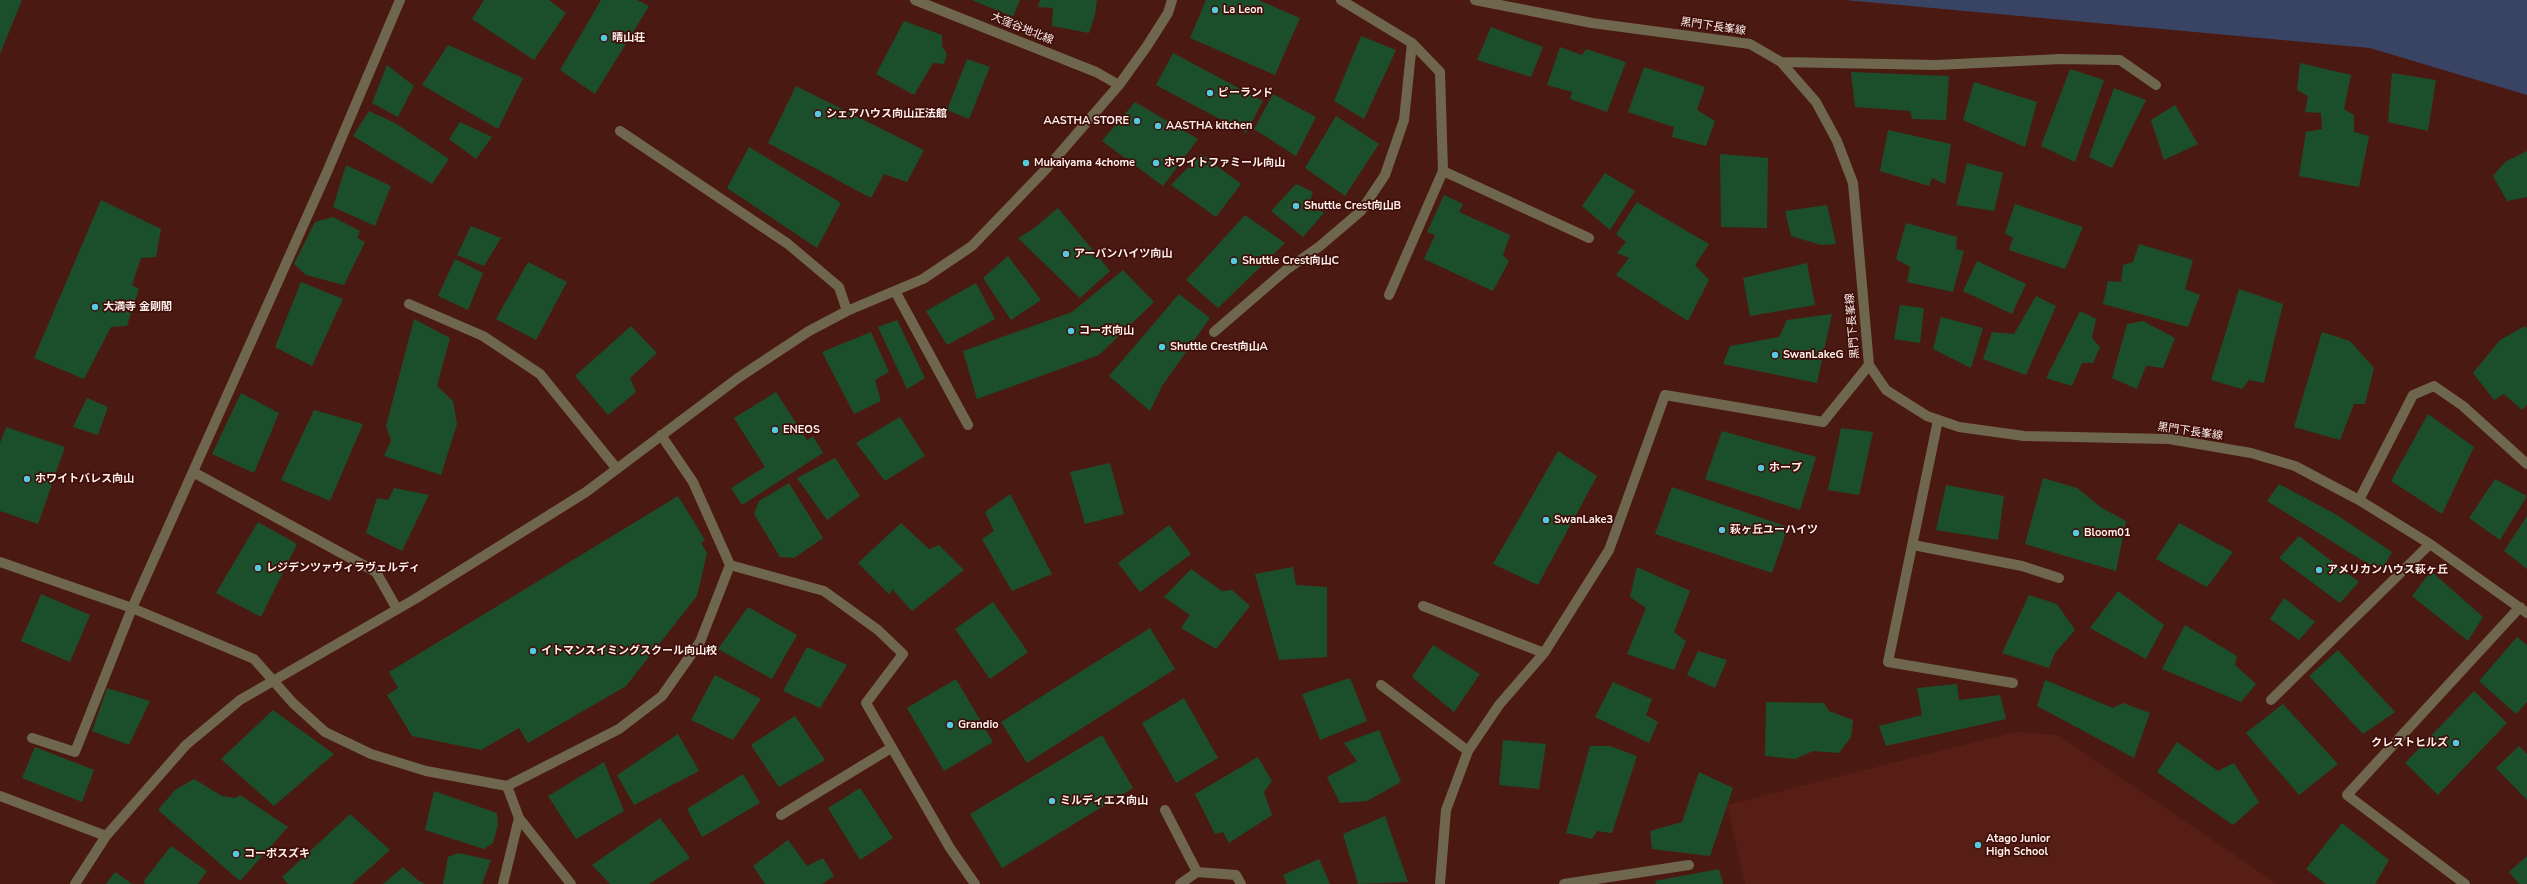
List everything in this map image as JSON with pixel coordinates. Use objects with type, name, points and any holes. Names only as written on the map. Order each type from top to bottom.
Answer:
[{"type":"street","points":[[32,738],[74,752],[132,608],[327,172],[400,0]]},
{"type":"street","name":"大窪谷地北線","points":[[915,0],[1096,72],[1119,85]]},
{"type":"street","points":[[74,884],[106,836],[186,745],[240,700],[397,609],[586,492],[744,374],[809,331],[847,311],[923,279],[972,246],[1048,168],[1119,85],[1147,46],[1168,13],[1172,0]]},
{"type":"street","points":[[1342,0],[1412,43],[1440,72],[1444,171],[1389,295]]},
{"type":"street","name":"黒門下長峯線","points":[[1474,0],[1592,23],[1750,44],[1781,62],[1816,102],[1837,141],[1853,183],[1869,365],[1886,390],[1927,416],[1959,427],[2024,436],[2170,439],[2251,453],[2295,466],[2359,500],[2430,544],[2523,610]]},
{"type":"street","points":[[1214,332],[1286,270],[1320,246],[1361,212],[1385,175],[1404,120],[1412,43]]},
{"type":"street","points":[[1781,62],[1936,65],[2061,59],[2120,60],[2156,85]]},
{"type":"street","points":[[620,131],[788,244],[839,287],[847,311]]},
{"type":"street","points":[[1444,171],[1589,238]]},
{"type":"street","points":[[895,291],[968,425]]},
{"type":"street","points":[[409,304],[483,336],[540,374],[617,469]]},
{"type":"street","points":[[1440,884],[1446,810],[1468,751],[1499,705],[1544,653],[1609,550],[1665,395],[1823,422],[1869,365]]},
{"type":"street","points":[[2359,500],[2413,395],[2434,386],[2463,406],[2527,464]]},
{"type":"street","points":[[1938,420],[1888,662],[2013,683]]},
{"type":"street","points":[[0,562],[132,608],[254,659],[275,680],[286,696],[325,732],[371,754],[426,772],[507,786],[619,729],[662,696],[700,642],[730,565],[693,482],[661,435]]},
{"type":"street","points":[[193,472],[376,572],[397,609]]},
{"type":"street","points":[[2271,700],[2430,544]]},
{"type":"street","points":[[1913,545],[2022,566],[2059,578]]},
{"type":"street","points":[[730,565],[824,590],[878,630],[903,654],[866,703],[950,848],[976,884]]},
{"type":"street","points":[[1423,606],[1544,653]]},
{"type":"street","points":[[2465,884],[2347,795],[2523,610]]},
{"type":"street","points":[[1381,685],[1468,751]]},
{"type":"street","points":[[781,815],[891,748]]},
{"type":"street","points":[[507,786],[520,818],[570,884]]},
{"type":"street","points":[[0,796],[106,836]]},
{"type":"street","points":[[1165,810],[1197,872]]},
{"type":"street","points":[[503,884],[520,818]]},
{"type":"street","points":[[1564,884],[1689,865]]},
{"type":"street","points":[[1180,884],[1197,872],[1236,875],[1241,884]]},
{"type":"shaded area","points":[[1845,0],[2527,0],[2527,95],[2370,48]]},
{"type":"shaded area","name":"Atago Junior High School","points":[[2015,732],[2058,735],[2277,884],[1745,884],[1727,805]]},
{"type":"building","points":[[0,0],[22,0],[0,54]]},
{"type":"building","points":[[484,0],[549,0],[566,13],[534,60],[472,19]]},
{"type":"building","name":"晴山荘","points":[[601,0],[637,0],[649,6],[595,94],[560,70]]},
{"type":"building","points":[[972,0],[1020,0],[1013,17]]},
{"type":"building","points":[[1040,0],[1097,0],[1095,15],[1089,33],[1052,26],[1053,8],[1038,7]]},
{"type":"building","points":[[1206,0],[1258,0],[1300,18],[1275,75],[1190,38]]},
{"type":"building","points":[[904,21],[942,35],[942,46],[947,54],[944,64],[933,63],[914,95],[876,74]]},
{"type":"building","points":[[1491,27],[1543,47],[1531,77],[1477,60]]},
{"type":"building","points":[[1361,36],[1396,50],[1364,119],[1334,101]]},
{"type":"building","points":[[448,45],[523,78],[498,129],[422,85]]},
{"type":"building","points":[[1560,47],[1582,55],[1586,49],[1626,62],[1607,112],[1570,99],[1572,92],[1547,85]]},
{"type":"building","name":"ピーランド","points":[[1173,53],[1263,101],[1246,133],[1156,85]]},
{"type":"building","points":[[967,59],[990,67],[969,119],[947,110]]},
{"type":"building","points":[[2300,63],[2351,75],[2344,109],[2354,115],[2354,132],[2369,136],[2359,187],[2299,176],[2306,132],[2322,129],[2321,113],[2305,112],[2308,96],[2297,90]]},
{"type":"building","points":[[387,65],[414,86],[398,117],[372,103]]},
{"type":"building","points":[[1644,67],[1705,87],[1697,110],[1715,121],[1706,146],[1672,137],[1674,127],[1628,112]]},
{"type":"building","points":[[2070,69],[2104,80],[2075,162],[2041,146]]},
{"type":"building","points":[[1851,72],[1949,76],[1946,120],[1912,119],[1910,111],[1855,107]]},
{"type":"building","points":[[2392,73],[2436,80],[2428,131],[2388,122]]},
{"type":"building","points":[[1974,82],[2037,102],[2025,147],[1963,120]]},
{"type":"building","name":"シェアハウス向山正法館","points":[[796,86],[924,150],[907,182],[884,174],[871,198],[768,143]]},
{"type":"building","points":[[2114,88],[2146,100],[2112,168],[2089,157]]},
{"type":"building","points":[[1273,94],[1316,117],[1296,156],[1254,129]]},
{"type":"building","name":"ホワイトファミール向山","points":[[1135,102],[1198,139],[1163,186],[1102,141]]},
{"type":"building","points":[[2175,105],[2198,144],[2164,160],[2151,120]]},
{"type":"building","points":[[369,111],[395,123],[449,159],[432,184],[353,136]]},
{"type":"building","points":[[1336,116],[1379,144],[1345,196],[1305,168]]},
{"type":"building","points":[[460,122],[492,137],[476,159],[449,139]]},
{"type":"building","points":[[1888,130],[1951,144],[1945,184],[1932,178],[1929,186],[1880,171]]},
{"type":"building","points":[[749,147],[841,203],[817,248],[727,188]]},
{"type":"building","points":[[2527,151],[2527,197],[2507,201],[2493,176],[2505,162]]},
{"type":"building","points":[[1201,154],[1241,184],[1216,217],[1171,185]]},
{"type":"building","points":[[1720,154],[1768,158],[1767,228],[1721,227]]},
{"type":"building","points":[[1967,163],[2003,173],[1994,211],[1956,205]]},
{"type":"building","points":[[346,165],[391,186],[375,226],[333,207]]},
{"type":"building","points":[[1605,173],[1635,191],[1610,230],[1582,206]]},
{"type":"building","name":"Shuttle Crest向山B","points":[[1296,184],[1313,192],[1310,201],[1324,213],[1303,237],[1271,211]]},
{"type":"building","points":[[1444,195],[1463,204],[1459,212],[1510,235],[1503,255],[1509,261],[1493,291],[1424,259],[1435,235],[1427,232]]},
{"type":"building","name":"大満寺 金剛閣","points":[[101,200],[161,229],[156,257],[141,258],[132,285],[139,289],[127,326],[111,327],[84,379],[34,358]]},
{"type":"building","points":[[1637,202],[1709,244],[1695,265],[1709,280],[1688,321],[1616,275],[1629,258],[1617,253],[1626,242],[1616,234]]},
{"type":"building","points":[[2015,204],[2083,227],[2065,269],[2009,250],[2013,238],[2005,233]]},
{"type":"building","points":[[1827,205],[1836,244],[1821,245],[1791,236],[1785,211]]},
{"type":"building","name":"アーバンハイツ向山","points":[[1058,208],[1110,271],[1080,298],[1018,238],[1033,229]]},
{"type":"building","name":"Shuttle Crest向山C","points":[[1245,215],[1285,243],[1218,308],[1186,280]]},
{"type":"building","points":[[333,217],[360,231],[357,238],[365,242],[344,285],[306,275],[294,264],[315,222]]},
{"type":"building","points":[[1906,223],[1957,237],[1956,249],[1964,251],[1953,292],[1907,282],[1910,267],[1896,259]]},
{"type":"building","points":[[471,226],[501,238],[484,266],[457,255]]},
{"type":"building","points":[[2139,244],[2193,260],[2185,289],[2200,295],[2188,327],[2103,304],[2108,281],[2121,282],[2123,265],[2133,262]]},
{"type":"building","points":[[1008,256],[1041,300],[1011,320],[983,278]]},
{"type":"building","points":[[455,259],[483,273],[468,310],[438,296]]},
{"type":"building","points":[[1977,261],[2026,284],[2012,314],[1963,291]]},
{"type":"building","points":[[528,262],[567,282],[536,340],[496,319]]},
{"type":"building","points":[[1807,263],[1815,305],[1750,316],[1743,278]]},
{"type":"building","name":"コーポ向山","points":[[1123,270],[1154,302],[1099,355],[977,399],[963,351],[1072,312]]},
{"type":"building","points":[[301,282],[343,299],[312,366],[275,347]]},
{"type":"building","points":[[976,283],[995,319],[947,345],[926,311]]},
{"type":"building","points":[[2239,289],[2283,304],[2264,383],[2249,380],[2242,389],[2211,380]]},
{"type":"building","name":"Shuttle Crest向山A","points":[[1179,294],[1210,318],[1162,386],[1150,411],[1109,376]]},
{"type":"building","points":[[2036,296],[2056,306],[2026,375],[1983,359],[1992,332],[2014,334]]},
{"type":"building","points":[[1900,305],[1924,308],[1920,343],[1894,339]]},
{"type":"building","points":[[2080,311],[2096,319],[2092,338],[2100,347],[2093,363],[2082,363],[2072,386],[2046,378]]},
{"type":"building","name":"SwanLakeG","points":[[1832,314],[1817,383],[1723,364],[1730,346],[1779,337],[1787,320]]},
{"type":"building","points":[[1941,317],[1983,328],[1971,368],[1933,349]]},
{"type":"building","points":[[414,319],[450,338],[437,386],[453,401],[457,424],[441,475],[384,456],[391,440],[386,426]]},
{"type":"building","points":[[897,320],[925,378],[907,389],[878,327]]},
{"type":"building","points":[[2143,321],[2175,338],[2163,368],[2146,366],[2137,389],[2112,378],[2127,324]]},
{"type":"building","points":[[631,326],[657,353],[630,378],[636,392],[608,415],[575,376]]},
{"type":"building","points":[[2525,326],[2527,328],[2527,405],[2522,410],[2504,394],[2494,400],[2473,373],[2500,340]]},
{"type":"building","points":[[871,332],[889,372],[875,380],[881,401],[854,414],[822,352]]},
{"type":"building","points":[[2322,332],[2350,341],[2374,368],[2365,404],[2354,404],[2340,440],[2294,427]]},
{"type":"building","points":[[776,392],[807,440],[813,436],[823,453],[742,505],[731,488],[765,467],[734,418]]},
{"type":"building","points":[[241,393],[279,413],[254,473],[212,454]]},
{"type":"building","points":[[87,398],[108,407],[98,435],[73,427]]},
{"type":"building","points":[[314,410],[363,424],[330,501],[281,480]]},
{"type":"building","points":[[2428,414],[2474,447],[2442,514],[2391,481]]},
{"type":"building","points":[[900,417],[925,456],[885,481],[856,443]]},
{"type":"building","name":"ホワイトバレス向山","points":[[6,427],[65,447],[38,524],[0,511],[0,443]]},
{"type":"building","points":[[1841,428],[1873,432],[1859,495],[1828,490]]},
{"type":"building","name":"ホープ","points":[[1722,431],[1816,457],[1800,510],[1705,479]]},
{"type":"building","name":"SwanLake3","points":[[1558,451],[1597,476],[1538,585],[1493,564]]},
{"type":"building","points":[[835,458],[860,496],[827,520],[797,478]]},
{"type":"building","points":[[1110,463],[1124,514],[1085,524],[1070,472]]},
{"type":"building","name":"Bloom01","points":[[2043,478],[2077,488],[2102,508],[2126,521],[2116,571],[2025,544]]},
{"type":"building","points":[[2495,479],[2527,496],[2500,540],[2469,518]]},
{"type":"building","points":[[789,483],[823,538],[794,558],[780,557],[754,514],[759,501]]},
{"type":"building","points":[[2279,484],[2337,515],[2392,552],[2381,572],[2267,501]]},
{"type":"building","points":[[1946,485],[2004,496],[1998,540],[1936,530]]},
{"type":"building","name":"萩ヶ丘ユーハイツ","points":[[1672,487],[1788,527],[1772,573],[1655,534]]},
{"type":"building","points":[[394,488],[429,495],[402,551],[366,533],[377,498],[388,500]]},
{"type":"building","points":[[1010,494],[1052,574],[1012,591],[982,539],[994,531],[985,512]]},
{"type":"building","points":[[678,496],[705,540],[701,543],[707,553],[697,596],[626,686],[528,743],[519,728],[481,750],[412,736],[387,695],[398,688],[389,672]]},
{"type":"building","points":[[2527,516],[2527,569],[2504,551]]},
{"type":"building","name":"レジデンツァヴィラヴェルディ","points":[[258,522],[297,544],[261,617],[216,593]]},
{"type":"building","points":[[901,523],[929,549],[939,545],[964,570],[912,611],[892,589],[890,595],[858,563]]},
{"type":"building","points":[[2179,523],[2233,552],[2207,587],[2156,559]]},
{"type":"building","points":[[1169,525],[1191,554],[1140,592],[1118,563]]},
{"type":"building","name":"アメリカンハウス萩ヶ丘","points":[[2299,536],[2359,582],[2340,603],[2279,558]]},
{"type":"building","points":[[1293,567],[1296,585],[1327,587],[1327,657],[1279,660],[1255,574]]},
{"type":"building","points":[[1637,567],[1690,591],[1674,632],[1686,641],[1674,670],[1627,654],[1646,608],[1630,597]]},
{"type":"building","points":[[1191,569],[1222,591],[1232,590],[1250,606],[1216,649],[1181,628],[1190,615],[1164,597]]},
{"type":"building","points":[[2431,571],[2483,617],[2468,641],[2412,596]]},
{"type":"building","points":[[2118,591],[2164,625],[2146,659],[2090,628]]},
{"type":"building","points":[[41,594],[90,615],[70,662],[21,641]]},
{"type":"building","points":[[2029,595],[2057,604],[2075,630],[2055,653],[2049,668],[2002,653]]},
{"type":"building","points":[[2284,598],[2315,622],[2299,640],[2270,619]]},
{"type":"building","points":[[993,602],[1028,652],[990,679],[955,629]]},
{"type":"building","points":[[748,607],[797,635],[772,679],[718,649]]},
{"type":"building","points":[[2185,625],[2237,656],[2235,665],[2256,684],[2241,702],[2162,669]]},
{"type":"building","points":[[1150,628],[1175,669],[1027,763],[1001,722]]},
{"type":"building","points":[[2517,637],[2527,645],[2527,702],[2516,714],[2479,681]]},
{"type":"building","points":[[1433,645],[1480,674],[1454,712],[1412,677]]},
{"type":"building","points":[[807,647],[847,665],[820,708],[783,691]]},
{"type":"building","points":[[2338,650],[2395,712],[2363,734],[2309,676]]},
{"type":"building","points":[[1698,651],[1727,660],[1715,688],[1687,675]]},
{"type":"building","points":[[715,675],[761,699],[733,740],[691,720]]},
{"type":"building","points":[[1350,678],[1367,721],[1320,740],[1302,694]]},
{"type":"building","name":"Grandio","points":[[956,679],[993,742],[944,771],[907,708]]},
{"type":"building","points":[[2045,680],[2113,708],[2123,703],[2150,713],[2134,758],[2037,706]]},
{"type":"building","points":[[1613,682],[1652,699],[1646,715],[1658,722],[1649,743],[1595,717]]},
{"type":"building","points":[[1957,684],[1959,700],[2000,695],[2006,719],[1886,746],[1879,726],[1922,715],[1917,688]]},
{"type":"building","points":[[107,688],[150,701],[129,745],[92,731]]},
{"type":"building","name":"クレストヒルズ","points":[[2474,691],[2507,723],[2438,795],[2405,763]]},
{"type":"building","points":[[1184,698],[1218,758],[1176,783],[1142,723]]},
{"type":"building","points":[[1766,702],[1824,703],[1829,711],[1853,720],[1851,737],[1839,753],[1813,751],[1795,759],[1765,756]]},
{"type":"building","points":[[2283,704],[2338,764],[2299,795],[2246,733]]},
{"type":"building","points":[[273,710],[334,754],[274,806],[221,759]]},
{"type":"building","points":[[795,716],[825,760],[779,787],[751,745]]},
{"type":"building","points":[[1379,730],[1401,782],[1367,801],[1340,803],[1327,777],[1357,761],[1344,743]]},
{"type":"building","points":[[678,734],[699,771],[634,805],[617,775]]},
{"type":"building","name":"ミルディエス向山","points":[[1102,735],[1133,788],[1002,868],[970,814]]},
{"type":"building","points":[[1503,740],[1546,744],[1539,789],[1499,785]]},
{"type":"building","points":[[2177,742],[2218,771],[2234,763],[2259,802],[2233,825],[2157,772]]},
{"type":"building","points":[[1590,746],[1610,746],[1637,756],[1612,833],[1597,831],[1592,839],[1566,833]]},
{"type":"building","points":[[2519,746],[2527,754],[2527,800],[2496,768]]},
{"type":"building","points":[[35,747],[94,770],[82,802],[22,778]]},
{"type":"building","points":[[1258,757],[1272,781],[1264,792],[1272,815],[1229,843],[1223,832],[1215,834],[1195,794]]},
{"type":"building","points":[[604,762],[624,811],[576,839],[548,796]]},
{"type":"building","points":[[1699,772],[1733,788],[1710,856],[1652,849],[1650,831],[1682,822]]},
{"type":"building","points":[[743,774],[760,803],[702,837],[687,809]]},
{"type":"building","name":"コーポスズキ","points":[[194,779],[222,796],[236,798],[240,795],[288,827],[240,881],[158,810],[175,790]]},
{"type":"building","points":[[860,788],[893,838],[860,860],[828,808]]},
{"type":"building","points":[[434,791],[497,813],[498,825],[493,843],[484,849],[425,830]]},
{"type":"building","points":[[350,814],[390,850],[352,884],[288,884],[282,877]]},
{"type":"building","points":[[1385,816],[1408,882],[1358,884],[1343,834]]},
{"type":"building","points":[[660,818],[690,858],[649,884],[610,884],[592,865]]},
{"type":"building","points":[[2342,823],[2389,860],[2375,884],[2326,884],[2306,869]]},
{"type":"building","points":[[788,840],[807,866],[823,858],[834,876],[822,884],[765,884],[753,866]]},
{"type":"building","points":[[171,846],[207,871],[198,884],[146,884],[143,882]]},
{"type":"building","points":[[458,853],[491,860],[482,884],[443,884],[448,857]]},
{"type":"building","points":[[2527,856],[2527,884],[2519,884],[2509,872]]},
{"type":"building","points":[[1319,859],[1330,884],[1287,884],[1283,875]]},
{"type":"building","points":[[403,867],[419,881],[425,884],[383,884]]},
{"type":"building","points":[[1719,869],[1723,884],[1656,884],[1655,881]]},
{"type":"building","points":[[115,872],[132,884],[106,884]]},
{"type":"place","name":"La Leon","points":[[1215,10]]},
{"type":"place","name":"晴山荘","points":[[604,38]]},
{"type":"place","name":"ピーランド","points":[[1210,93]]},
{"type":"place","name":"シェアハウス向山正法館","points":[[818,114]]},
{"type":"place","name":"AASTHA STORE","points":[[1137,121]]},
{"type":"place","name":"AASTHA kitchen","points":[[1158,126]]},
{"type":"place","name":"Mukaiyama 4chome","points":[[1026,163]]},
{"type":"place","name":"ホワイトファミール向山","points":[[1156,163]]},
{"type":"place","name":"Shuttle Crest向山B","points":[[1296,206]]},
{"type":"place","name":"アーバンハイツ向山","points":[[1066,254]]},
{"type":"place","name":"Shuttle Crest向山C","points":[[1234,261]]},
{"type":"place","name":"大満寺 金剛閣","points":[[95,307]]},
{"type":"place","name":"コーポ向山","points":[[1071,331]]},
{"type":"place","name":"Shuttle Crest向山A","points":[[1162,347]]},
{"type":"place","name":"SwanLakeG","points":[[1775,355]]},
{"type":"place","name":"ENEOS","points":[[775,430]]},
{"type":"place","name":"ホープ","points":[[1761,468]]},
{"type":"place","name":"ホワイトバレス向山","points":[[27,479]]},
{"type":"place","name":"SwanLake3","points":[[1546,520]]},
{"type":"place","name":"萩ヶ丘ユーハイツ","points":[[1722,530]]},
{"type":"place","name":"Bloom01","points":[[2076,533]]},
{"type":"place","name":"レジデンツァヴィラヴェルディ","points":[[258,568]]},
{"type":"place","name":"アメリカンハウス萩ヶ丘","points":[[2319,570]]},
{"type":"place","name":"イトマンスイミングスクール向山校","points":[[533,651]]},
{"type":"place","name":"Grandio","points":[[950,725]]},
{"type":"place","name":"クレストヒルズ","points":[[2456,743]]},
{"type":"place","name":"ミルディエス向山","points":[[1052,801]]},
{"type":"place","name":"Atago Junior High School","points":[[1978,845]]},
{"type":"place","name":"コーポスズキ","points":[[236,854]]}]
